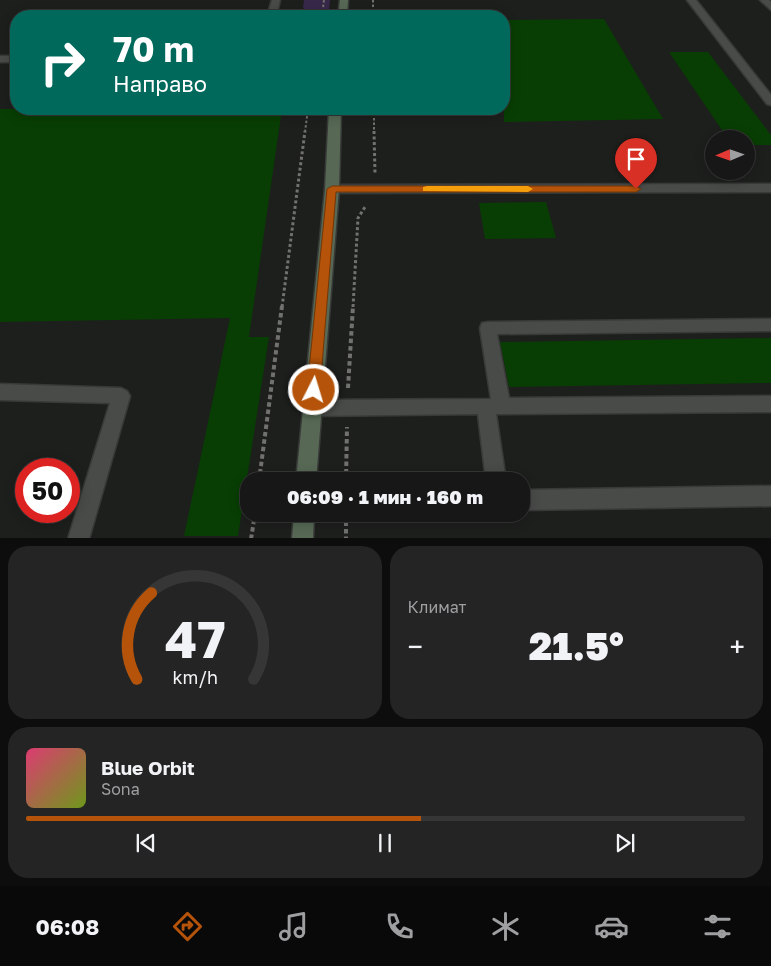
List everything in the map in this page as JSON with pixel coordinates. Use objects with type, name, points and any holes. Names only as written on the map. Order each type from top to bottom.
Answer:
[{"type":"main road","points":[[307,472],[332,189],[335,115]]},
{"type":"main road","points":[[302,538],[303,522]]},
{"type":"lane","points":[[691,0],[771,102]]},
{"type":"lane","points":[[764,0],[771,7]]},
{"type":"lane","points":[[332,189],[771,188]]},
{"type":"lane","points":[[496,472],[494,406],[488,328],[771,325]]},
{"type":"lane","points":[[0,392],[120,396],[78,538]]},
{"type":"lane","points":[[312,408],[771,404]]},
{"type":"lane","points":[[530,500],[771,496]]},
{"type":"path","points":[[260,472],[307,115]]},
{"type":"path","points":[[346,472],[347,409],[358,218],[375,189],[374,115]]},
{"type":"path","points":[[251,538],[253,522]]},
{"type":"path","points":[[346,522],[346,538]]},
{"type":"shaded area","points":[[304,0],[330,0],[329,10],[306,10],[303,8]]},
{"type":"building","points":[[604,19],[663,119],[504,122],[504,115],[510,115],[510,20]]},
{"type":"building","points":[[669,52],[708,52],[771,135],[771,145],[755,145],[755,130],[722,130]]},
{"type":"building","points":[[0,109],[10,109],[10,115],[281,115],[249,337],[269,337],[248,472],[240,472],[240,522],[238,536],[184,536],[230,318],[0,322]]},
{"type":"building","points":[[546,202],[556,238],[485,239],[479,203]]},
{"type":"building","points":[[771,338],[771,383],[509,387],[500,342]]},
{"type":"slow traffic","points":[[427,189],[528,189]]},
{"type":"route","points":[[314,390],[332,189],[636,189]]}]
